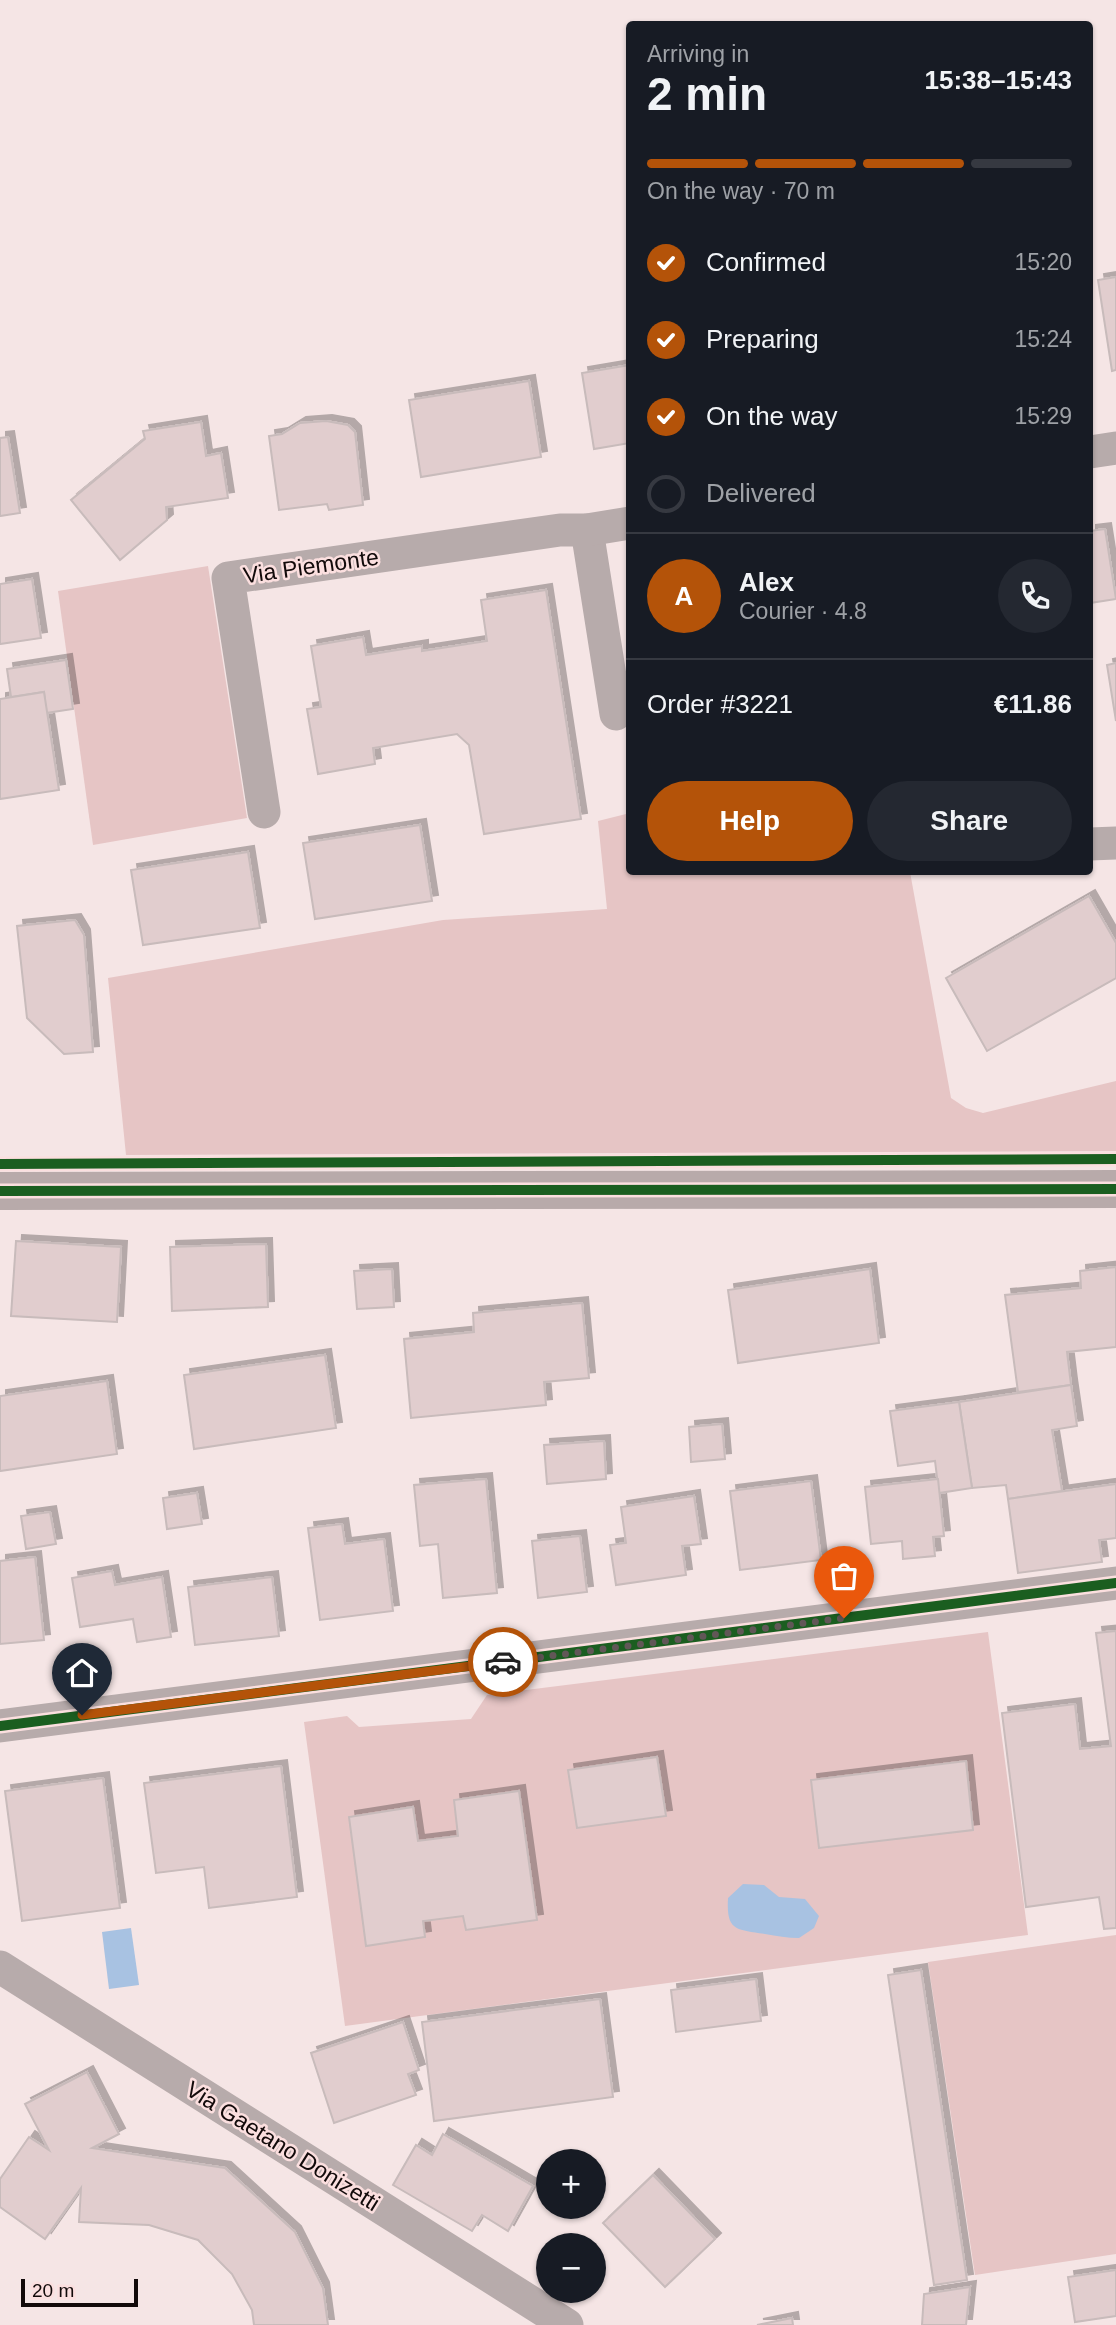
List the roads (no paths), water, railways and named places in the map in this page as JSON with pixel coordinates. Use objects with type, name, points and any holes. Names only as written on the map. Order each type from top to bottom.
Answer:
[{"type":"street","points":[[1093,452],[1116,448]]},
{"type":"street","name":"Via Piemonte","points":[[264,812],[228,578],[560,530],[587,530],[626,524]]},
{"type":"street","points":[[587,530],[616,714]]},
{"type":"street","points":[[1093,844],[1116,843]]},
{"type":"street","points":[[0,1191],[1116,1189]]},
{"type":"street","points":[[0,1726],[1116,1583]]},
{"type":"street","name":"Via Gaetano Donizetti","points":[[0,1967],[567,2325]]},
{"type":"water","points":[[743,1884],[764,1885],[779,1897],[805,1899],[819,1916],[814,1928],[799,1938],[735,1927],[729,1917],[728,1898]]},
{"type":"water","points":[[131,1928],[139,1985],[109,1989],[102,1932]]}]
